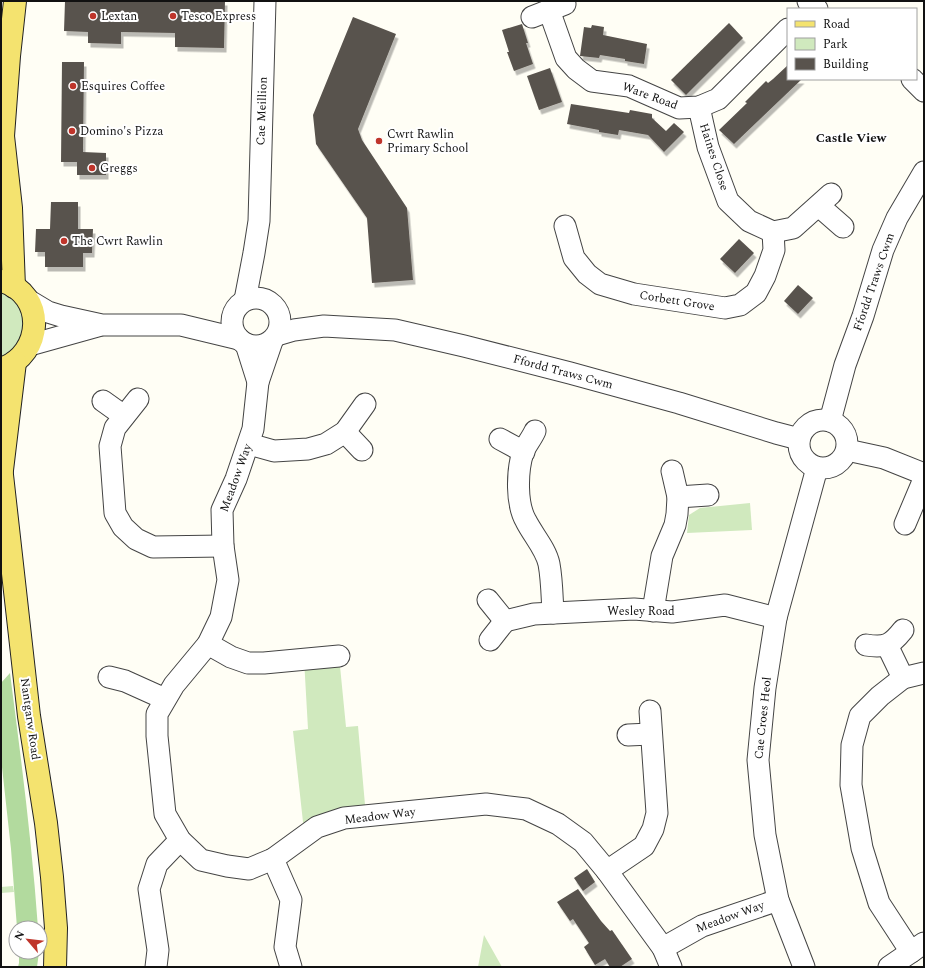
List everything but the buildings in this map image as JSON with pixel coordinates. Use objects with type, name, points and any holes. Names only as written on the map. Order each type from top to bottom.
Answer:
[{"type":"main road","points":[[8,366],[22,357],[30,345],[34,331],[34,315],[14,289],[11,208],[2,140],[8,56],[15,1]]},
{"type":"main road","name":"Nantgarw Road","points":[[8,366],[2,468],[12,575],[29,716],[46,823],[52,877],[56,928],[55,967]]},
{"type":"street","name":"Cae Meillion","points":[[240,305],[254,253],[259,220],[265,1]]},
{"type":"street","name":"Ware Road","points":[[549,10],[566,58],[584,76],[592,81],[629,86],[679,108],[700,107],[718,99],[787,31]]},
{"type":"street","points":[[913,80],[924,91]]},
{"type":"street","name":"Haines Close","points":[[700,107],[708,147],[728,201],[749,220],[773,232]]},
{"type":"street","name":"Ffordd Traws Cwm","points":[[830,420],[883,250],[897,218],[924,172]]},
{"type":"street","points":[[773,232],[793,228],[825,200],[843,227]]},
{"type":"street","name":"Cae Meillion","points":[[259,220],[272,304]]},
{"type":"street","name":"Corbett Grove","points":[[565,226],[574,258],[587,274],[600,284],[634,294],[725,308],[740,305],[756,293],[765,276],[774,250],[773,232]]},
{"type":"street","points":[[14,289],[48,312],[102,325],[181,325],[214,317],[240,305],[250,298],[259,297],[272,304],[281,320],[280,328],[274,338],[265,345],[257,346],[181,325]]},
{"type":"street","name":"Ffordd Traws Cwm","points":[[272,304],[292,316],[324,326]]},
{"type":"street","points":[[240,305],[233,315],[232,323],[233,330],[242,341]]},
{"type":"street","points":[[30,345],[102,325]]},
{"type":"street","name":"Ffordd Traws Cwm","points":[[274,338],[299,329],[324,326],[395,330],[464,346],[664,399],[799,439]]},
{"type":"street","name":"Meadow Way","points":[[274,338],[258,382],[253,429],[249,444],[236,479],[222,510],[222,546],[228,580],[221,616],[208,644],[174,685],[157,714],[156,736],[165,814],[180,840],[201,860],[227,866],[248,868],[273,859],[317,827],[344,818],[486,804],[526,809],[558,824],[583,842],[607,871],[663,948],[702,926],[778,900]]},
{"type":"street","name":"Meadow Way","points":[[242,341],[258,382]]},
{"type":"street","points":[[138,399],[115,428],[110,446],[115,513],[123,528],[136,539],[153,547],[222,546]]},
{"type":"street","points":[[103,401],[124,416]]},
{"type":"street","points":[[249,444],[274,451],[308,449],[326,444],[345,432],[365,404]]},
{"type":"street","points":[[819,419],[830,420],[841,427],[845,434],[847,450],[839,463],[832,467],[817,468],[810,465],[800,454],[798,446],[799,439],[801,432],[812,421],[819,419]]},
{"type":"street","points":[[535,431],[524,452],[520,468],[520,506],[525,520],[549,563],[553,613]]},
{"type":"street","points":[[345,432],[362,450]]},
{"type":"street","points":[[500,439],[524,452]]},
{"type":"street","points":[[847,450],[884,458],[924,474]]},
{"type":"street","name":"Cae Croes Heol","points":[[804,967],[778,900],[765,835],[758,760],[765,688],[776,618],[817,468]]},
{"type":"street","points":[[653,611],[660,563],[675,525],[678,497],[672,471]]},
{"type":"street","points":[[905,524],[924,479]]},
{"type":"street","points":[[678,497],[708,495]]},
{"type":"street","points":[[488,600],[505,621],[490,640]]},
{"type":"street","name":"Wesley Road","points":[[505,621],[534,614],[634,610],[672,612],[725,605],[776,618]]},
{"type":"street","points":[[866,645],[887,646],[895,640],[903,630]]},
{"type":"street","points":[[208,644],[231,657],[248,663],[264,663],[340,656]]},
{"type":"street","points":[[887,646],[903,678]]},
{"type":"street","points":[[889,967],[917,948],[879,903],[862,848],[851,785],[852,745],[860,716],[880,696],[903,678],[924,673]]},
{"type":"street","points":[[123,674],[165,699]]},
{"type":"street","points":[[607,871],[644,846],[653,829],[657,813],[650,711]]},
{"type":"street","points":[[628,734],[651,734]]},
{"type":"street","points":[[156,967],[158,950],[149,889],[157,864],[180,840]]},
{"type":"street","points":[[273,859],[291,900],[285,947],[291,967]]},
{"type":"street","points":[[663,948],[671,967]]},
{"type":"green space","points":[[1,291],[17,302],[24,318],[22,336],[12,351],[1,357]]},
{"type":"green space","points":[[750,503],[752,530],[687,533],[689,515],[700,508]]},
{"type":"green space","points":[[339,656],[346,727],[358,726],[366,816],[308,834],[303,822],[293,731],[308,729],[304,659]]},
{"type":"green space","points":[[10,673],[22,769],[38,920],[16,920],[11,849],[1,758],[1,683]]},
{"type":"green space","points":[[13,886],[14,892],[1,893],[1,887]]},
{"type":"green space","points":[[484,935],[502,967],[478,967]]},
{"type":"green space","points":[[19,960],[38,960],[37,967],[18,967]]},
{"type":"place","name":"Lextan","points":[[93,16]]},
{"type":"place","name":"Tesco Express","points":[[173,16]]},
{"type":"place","name":"Esquires Coffee","points":[[73,86]]},
{"type":"place","name":"Domino's Pizza","points":[[72,131]]},
{"type":"place","name":"Cwrt Rawlin Primary School","points":[[379,141]]},
{"type":"place","name":"Greggs","points":[[92,168]]},
{"type":"place","name":"The Cwrt Rawlin","points":[[64,241]]},
{"type":"district","name":"Castle View","points":[[851,138]]}]
